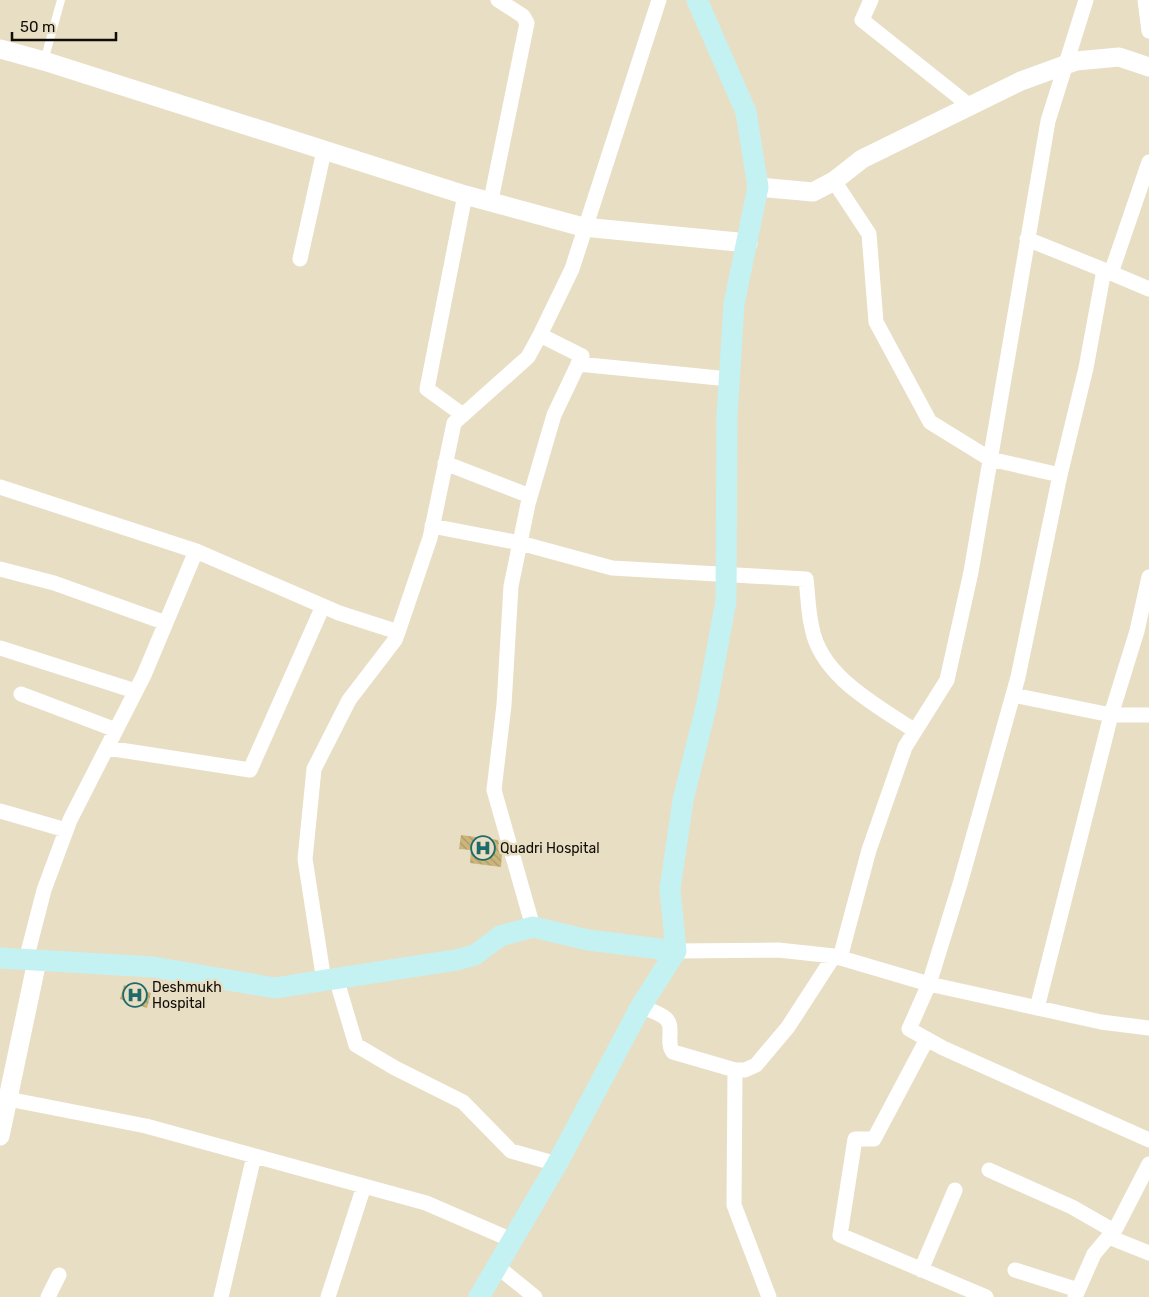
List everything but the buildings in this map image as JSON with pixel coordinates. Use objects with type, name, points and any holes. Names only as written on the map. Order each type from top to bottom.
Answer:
[{"type":"main road","points":[[480,1297],[557,1164],[641,1006],[676,952],[670,889],[683,800],[707,703],[726,601],[727,416],[734,304],[758,187],[746,112],[696,0]]},
{"type":"main road","points":[[0,958],[154,967],[275,988],[456,960],[475,955],[500,936],[533,927],[588,940],[676,952]]},
{"type":"street","points":[[491,200],[527,23],[523,16],[498,0]]},
{"type":"street","points":[[557,1164],[511,1151],[463,1102],[395,1068],[356,1045],[330,980],[305,859],[314,769],[349,700],[395,640],[432,526],[454,423],[528,357],[572,269],[584,227],[659,0]]},
{"type":"street","points":[[871,0],[862,20],[970,106]]},
{"type":"street","points":[[641,1006],[664,1017],[668,1021],[669,1047],[673,1052],[735,1070],[745,1070],[756,1064],[788,1027],[837,957],[870,850],[905,747],[948,680],[971,572],[1048,121],[1086,0]]},
{"type":"street","points":[[1145,0],[1149,30]]},
{"type":"street","points":[[0,50],[44,61],[465,195],[491,200],[584,227],[748,243]]},
{"type":"street","points":[[758,187],[812,192],[834,182],[862,159],[1020,81],[1076,61],[1119,57],[1149,67]]},
{"type":"street","points":[[300,259],[324,151]]},
{"type":"street","points":[[1149,162],[1108,272],[1060,475],[1012,695],[960,884],[929,984],[910,1029],[926,1039],[1149,1140]]},
{"type":"street","points":[[834,182],[869,234],[876,322],[930,422],[990,459],[1060,475]]},
{"type":"street","points":[[463,415],[427,389],[465,195]]},
{"type":"street","points":[[1027,239],[1149,289]]},
{"type":"street","points":[[533,927],[494,790],[504,705],[511,586],[530,496],[554,415],[582,356],[540,335]]},
{"type":"street","points":[[578,364],[729,379]]},
{"type":"street","points":[[445,463],[530,496]]},
{"type":"street","points":[[0,487],[196,551],[323,606],[398,632]]},
{"type":"street","points":[[432,526],[520,543],[612,568],[726,576],[806,579],[812,630],[825,660],[861,695],[915,731]]},
{"type":"street","points":[[0,1136],[44,890],[66,830],[135,691],[196,551]]},
{"type":"street","points":[[0,569],[54,583],[166,623]]},
{"type":"street","points":[[1037,1008],[1111,715],[1137,631],[1149,577]]},
{"type":"street","points":[[107,748],[250,770],[323,606]]},
{"type":"street","points":[[0,648],[135,691]]},
{"type":"street","points":[[20,694],[116,730]]},
{"type":"street","points":[[1012,695],[1111,715],[1149,715]]},
{"type":"street","points":[[0,811],[66,830]]},
{"type":"street","points":[[676,952],[778,950],[837,957],[929,984],[1101,1022],[1149,1028]]},
{"type":"street","points":[[926,1039],[874,1139],[855,1139],[840,1235],[986,1297]]},
{"type":"street","points":[[735,1070],[734,1205],[769,1297]]},
{"type":"street","points":[[8,1099],[146,1126],[426,1203],[514,1241]]},
{"type":"street","points":[[221,1297],[254,1156]]},
{"type":"street","points":[[1015,1270],[1077,1293],[1094,1254],[1111,1234],[1149,1164]]},
{"type":"street","points":[[989,1170],[1072,1207],[1111,1234],[1149,1253]]},
{"type":"street","points":[[328,1297],[364,1186]]},
{"type":"street","points":[[921,1270],[955,1190]]},
{"type":"street","points":[[498,1267],[535,1297]]},
{"type":"street","points":[[48,1297],[59,1275]]},
{"type":"lane","points":[[44,61],[61,0]]},
{"type":"place","name":"Quadri Hospital","points":[[483,848]]},
{"type":"place","name":"Deshmukh Hospital","points":[[135,995]]}]
